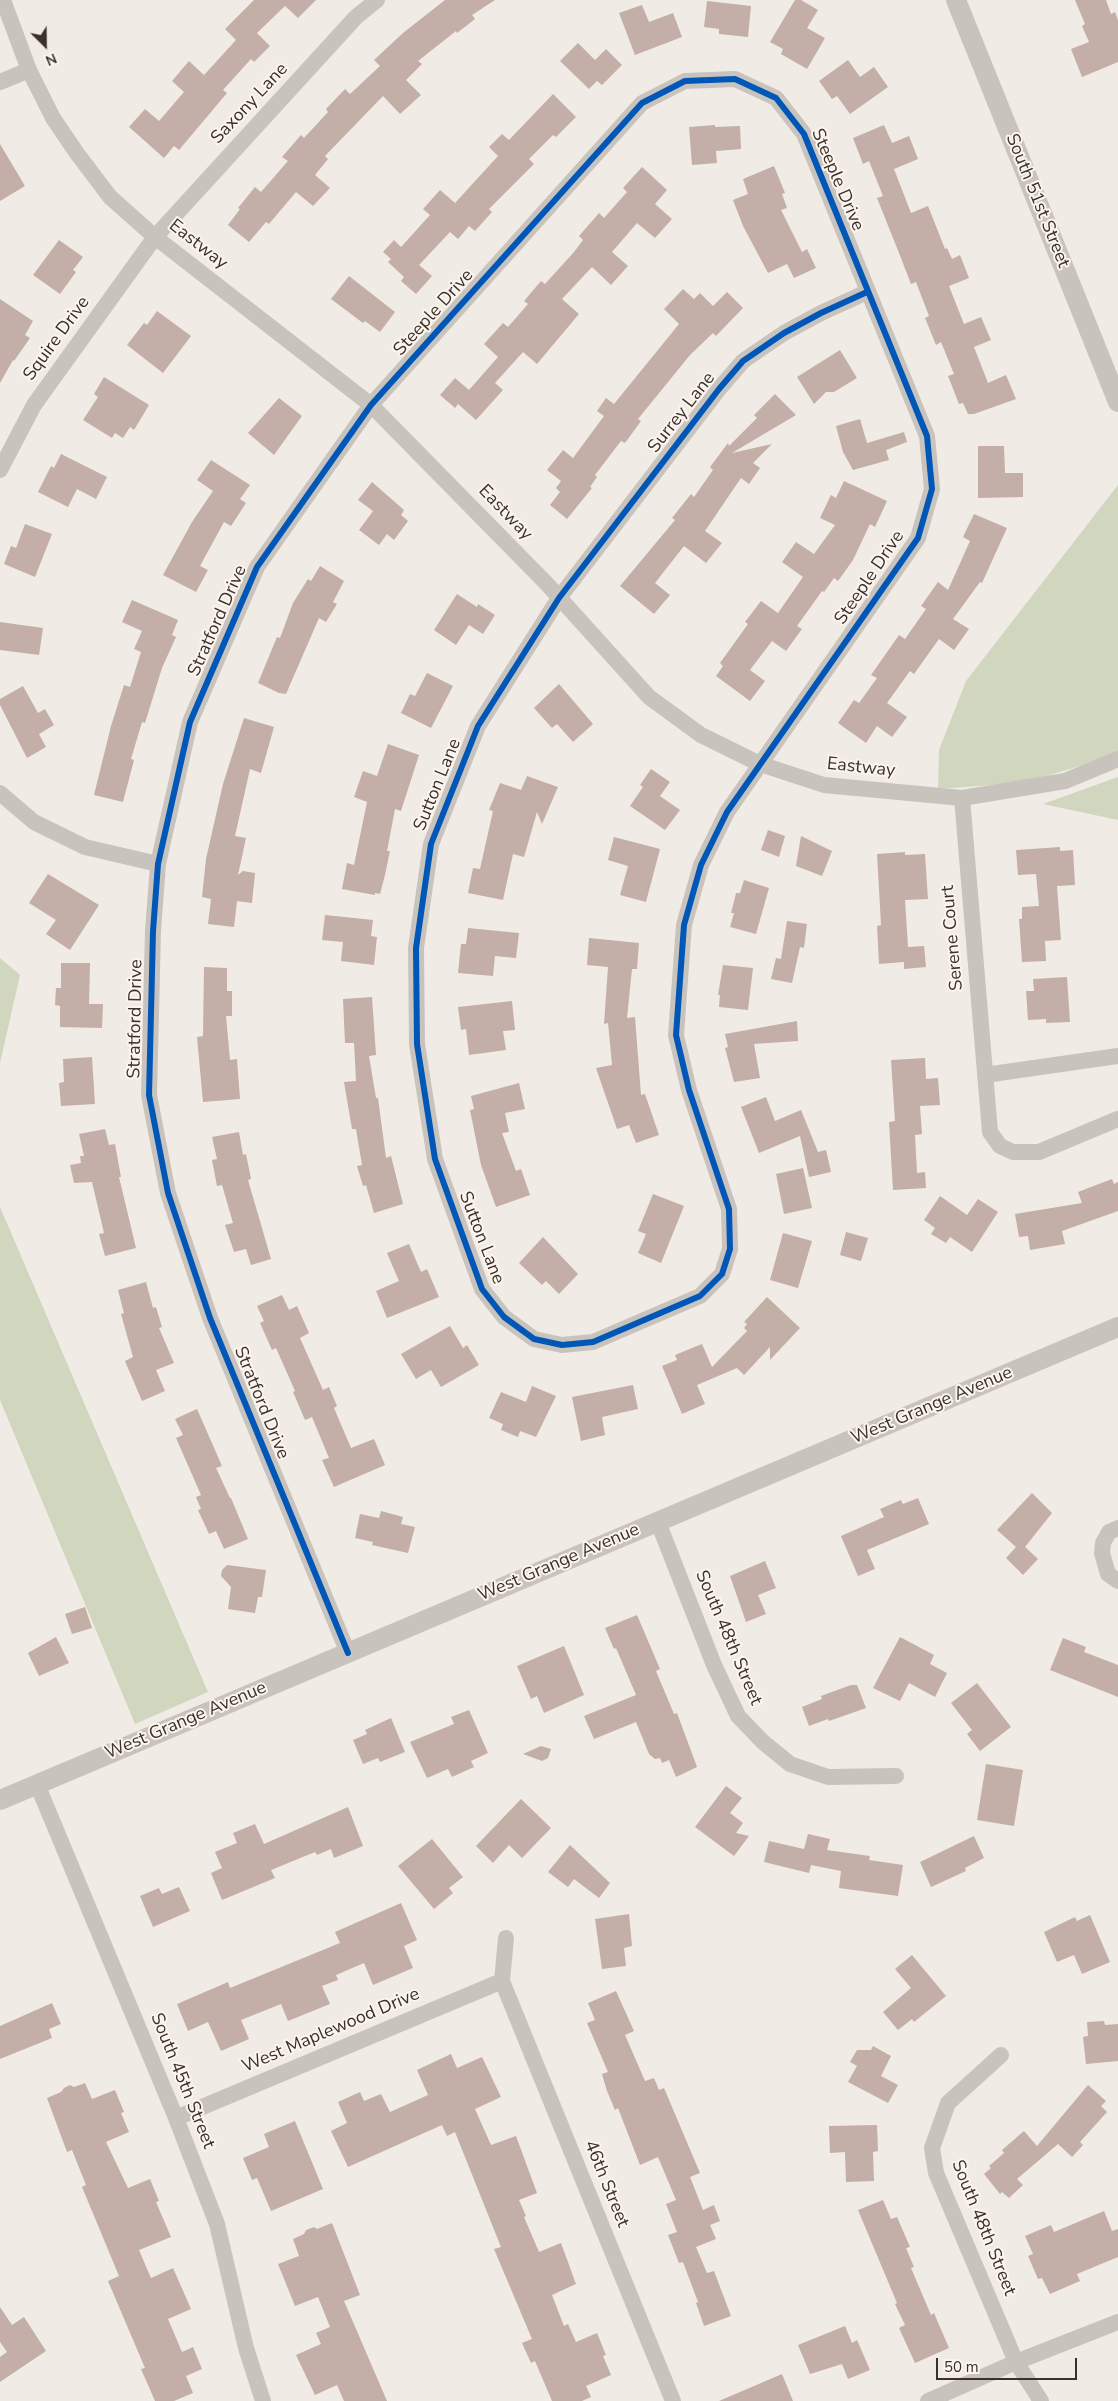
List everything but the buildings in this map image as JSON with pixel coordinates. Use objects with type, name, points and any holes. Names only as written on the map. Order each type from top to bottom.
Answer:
[{"type":"street","name":"Eastway","points":[[3,0],[29,70],[54,118],[76,152],[110,197],[155,238],[371,405],[560,598],[649,697],[701,735],[760,764],[824,785],[962,798],[1066,781],[1118,759]]},
{"type":"street","name":"Saxony Lane","points":[[155,238],[356,17],[377,0]]},
{"type":"street","name":"South 51st Street","points":[[956,0],[1118,402]]},
{"type":"street","points":[[0,82],[29,70]]},
{"type":"street","name":"Steeple Drive","points":[[371,405],[642,103],[685,80],[735,79],[776,98],[804,134],[927,436],[932,489],[918,538],[760,764]]},
{"type":"street","name":"Squire Drive","points":[[0,470],[34,405],[155,238]]},
{"type":"street","name":"Surrey Lane","points":[[560,598],[719,389],[743,361],[784,333],[821,313],[867,292]]},
{"type":"street","name":"Stratford Drive","points":[[348,1653],[210,1318],[168,1193],[149,1095],[153,931],[158,864],[190,722],[257,568],[371,405]]},
{"type":"street","name":"Sutton Lane","points":[[560,598],[478,726],[431,844],[416,948],[417,1044],[435,1159],[482,1289],[504,1317],[534,1339],[562,1345],[593,1342],[700,1296],[722,1274],[730,1250],[729,1209],[689,1090],[682,1063],[676,1035],[678,985],[684,925],[701,865],[727,812],[760,764]]},
{"type":"street","points":[[0,793],[34,822],[85,847],[158,864]]},
{"type":"street","name":"Serene Court","points":[[962,798],[990,1132],[1000,1146],[1013,1152],[1039,1152],[1118,1119]]},
{"type":"street","points":[[985,1075],[1118,1056]]},
{"type":"street","name":"West Grange Avenue","points":[[0,1800],[1118,1327]]},
{"type":"street","name":"South 48th Street","points":[[658,1522],[714,1665],[738,1716],[763,1742],[790,1764],[828,1777],[896,1776]]},
{"type":"street","points":[[1118,1528],[1109,1532],[1103,1543],[1102,1553],[1108,1574],[1118,1582]]},
{"type":"street","name":"South 45th Street","points":[[37,1784],[176,2118],[217,2224],[246,2348],[263,2401]]},
{"type":"street","points":[[502,1981],[506,1938]]},
{"type":"street","name":"West Maplewood Drive","points":[[176,2118],[502,1981]]},
{"type":"street","name":"46th Street","points":[[502,1981],[674,2401]]},
{"type":"street","name":"South 48th Street","points":[[1001,2055],[948,2103],[932,2148],[936,2173],[1016,2362],[1042,2401]]},
{"type":"street","points":[[928,2401],[1016,2362],[1118,2322]]},
{"type":"green space","points":[[1118,485],[1118,751],[1083,765],[1046,776],[1006,784],[938,789],[939,750],[966,681]]},
{"type":"green space","points":[[1118,777],[1118,820],[1043,804]]},
{"type":"green space","points":[[0,958],[20,975],[0,1063]]},
{"type":"green space","points":[[0,1207],[208,1692],[135,1724],[0,1400]]},
{"type":"cycle path","points":[[348,1653],[210,1318],[168,1193],[149,1095],[153,931],[158,864],[190,722],[257,567],[371,405],[642,103],[685,81],[735,79],[776,98],[804,134],[927,436],[932,489],[918,538],[727,812],[701,865],[684,925],[676,1035],[689,1090],[729,1209],[730,1249],[722,1274],[700,1296],[593,1342],[562,1345],[534,1339],[504,1317],[482,1289],[435,1159],[417,1044],[416,948],[431,844],[478,726],[559,598],[719,389],[743,361],[784,333],[821,313],[867,292]]}]
